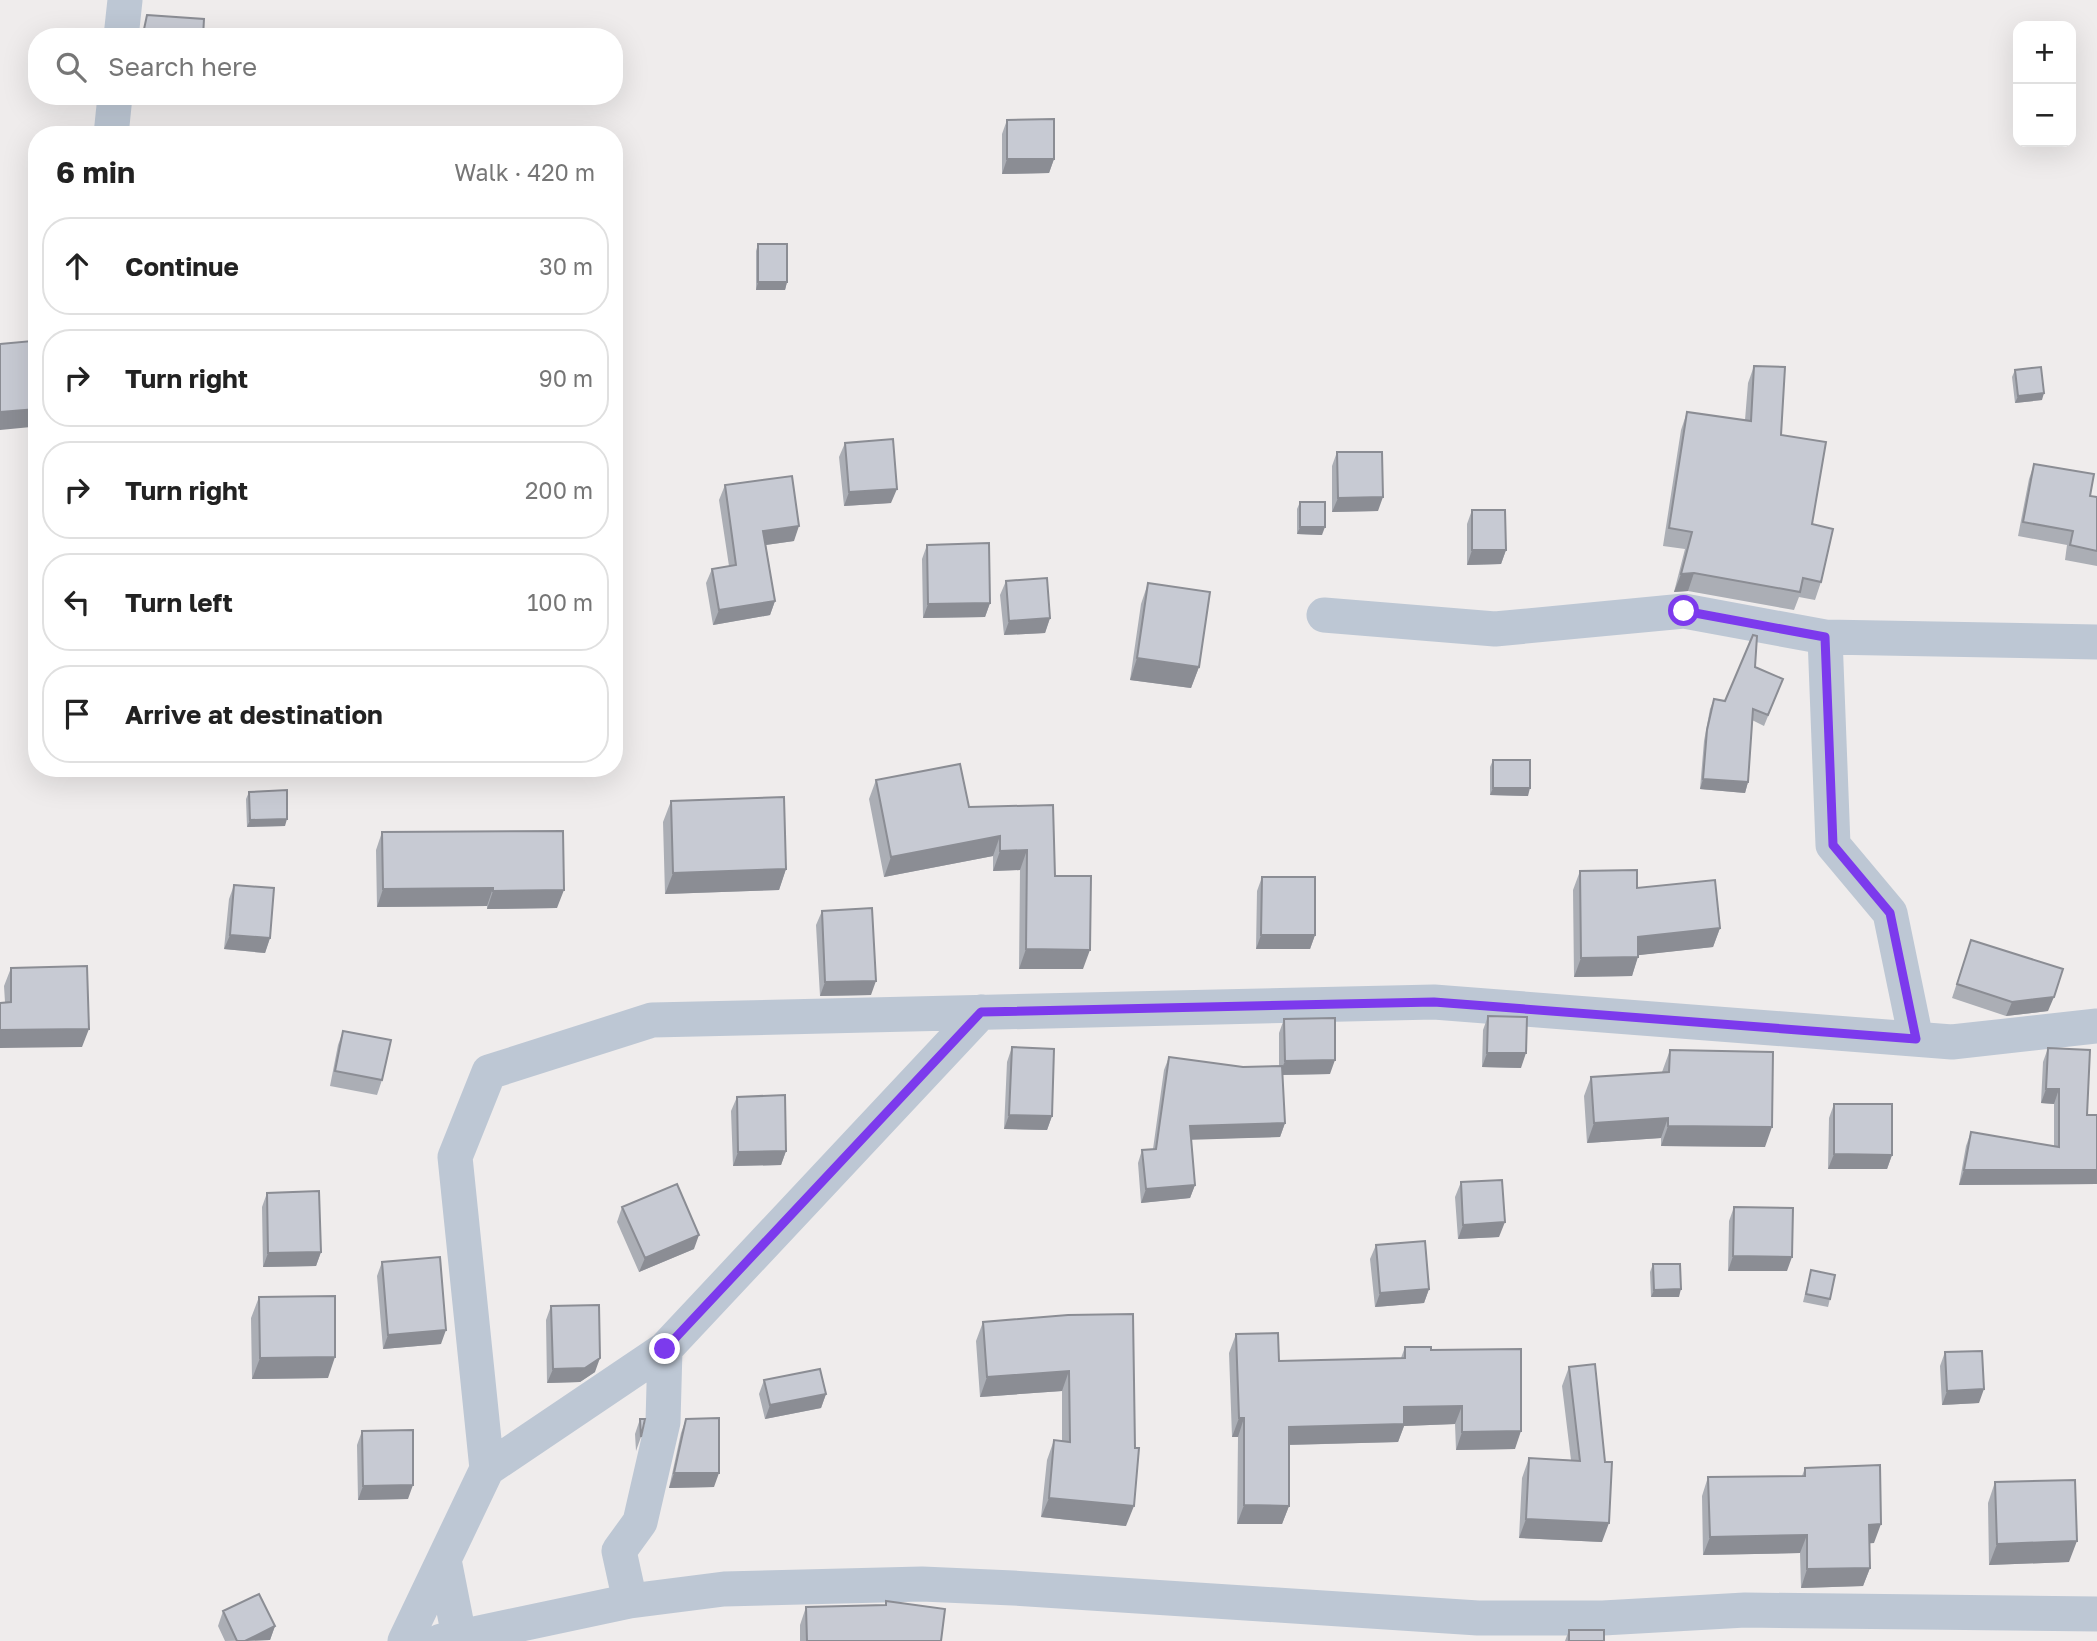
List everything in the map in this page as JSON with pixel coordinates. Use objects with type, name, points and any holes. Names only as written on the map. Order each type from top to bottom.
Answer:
[{"type":"street","points":[[122,28],[125,0]]},
{"type":"street","points":[[112,126],[114,105]]},
{"type":"street","points":[[1324,615],[1495,629],[1684,611],[1825,637],[2097,642]]},
{"type":"street","points":[[1825,637],[1833,845],[1890,913],[1916,1039]]},
{"type":"street","points":[[487,1469],[455,1157],[489,1072],[652,1020],[1434,1002],[1952,1042],[2097,1026]]},
{"type":"street","points":[[405,1641],[487,1469],[665,1349],[981,1012]]},
{"type":"street","points":[[630,1601],[619,1551],[640,1522],[663,1422],[665,1349]]},
{"type":"street","points":[[444,1560],[450,1638],[630,1601],[724,1589],[922,1584],[1478,1618],[1603,1618],[1745,1610],[2097,1614]]},
{"type":"building","points":[[147,15],[204,19],[204,28],[144,28]]},
{"type":"building","points":[[1054,119],[1054,159],[1007,159],[1007,120]]},
{"type":"building","points":[[758,244],[787,244],[787,282],[758,282]]},
{"type":"building","points":[[28,341],[28,410],[0,412],[0,344]]},
{"type":"building","points":[[1754,366],[1785,367],[1781,435],[1826,442],[1812,524],[1833,529],[1821,582],[1803,578],[1800,592],[1694,573],[1681,574],[1692,532],[1669,528],[1687,412],[1751,421]]},
{"type":"building","points":[[2041,367],[2044,393],[2018,396],[2015,370]]},
{"type":"building","points":[[893,439],[897,489],[849,492],[845,443]]},
{"type":"building","points":[[1337,452],[1382,452],[1383,497],[1338,498]]},
{"type":"building","points":[[2034,464],[2094,474],[2090,496],[2097,497],[2097,551],[2070,545],[2073,531],[2023,522]]},
{"type":"building","points":[[792,476],[799,526],[763,531],[775,601],[719,610],[712,569],[736,565],[725,485]]},
{"type":"building","points":[[1300,502],[1325,502],[1325,527],[1300,527]]},
{"type":"building","points":[[1472,510],[1505,510],[1506,550],[1472,550]]},
{"type":"building","points":[[989,543],[990,603],[928,604],[927,545]]},
{"type":"building","points":[[1047,578],[1050,618],[1009,621],[1006,581]]},
{"type":"building","points":[[1148,583],[1210,592],[1199,667],[1137,658]]},
{"type":"building","points":[[1753,635],[1757,636],[1755,667],[1783,679],[1768,715],[1753,709],[1748,782],[1703,779],[1707,730],[1714,699],[1725,701]]},
{"type":"building","points":[[1493,760],[1530,760],[1530,788],[1493,788]]},
{"type":"building","points":[[960,764],[969,807],[1053,805],[1055,876],[1091,876],[1090,950],[1026,949],[1027,850],[1000,851],[1000,836],[891,857],[876,780]]},
{"type":"building","points":[[287,790],[287,819],[250,820],[249,792]]},
{"type":"building","points":[[784,797],[786,869],[673,873],[671,801]]},
{"type":"building","points":[[563,831],[564,890],[383,889],[382,832]]},
{"type":"building","points":[[1637,870],[1637,888],[1715,880],[1720,928],[1638,937],[1638,957],[1581,958],[1580,871]]},
{"type":"building","points":[[1262,877],[1315,877],[1315,935],[1261,935]]},
{"type":"building","points":[[234,885],[274,888],[270,938],[230,935]]},
{"type":"building","points":[[872,908],[876,981],[825,982],[822,911]]},
{"type":"building","points":[[1971,940],[2063,969],[2054,997],[2012,1002],[1957,984]]},
{"type":"building","points":[[87,966],[89,1029],[0,1030],[0,1003],[11,1002],[11,968]]},
{"type":"building","points":[[1488,1016],[1527,1017],[1526,1053],[1487,1053]]},
{"type":"building","points":[[1335,1018],[1335,1060],[1285,1061],[1284,1019]]},
{"type":"building","points":[[343,1031],[391,1040],[382,1080],[335,1071]]},
{"type":"building","points":[[1012,1047],[1054,1049],[1052,1116],[1009,1115]]},
{"type":"building","points":[[2048,1048],[2090,1050],[2087,1115],[2097,1115],[2097,1170],[1964,1170],[1971,1132],[2059,1147],[2059,1089],[2046,1089]]},
{"type":"building","points":[[1670,1050],[1773,1052],[1772,1127],[1668,1126],[1668,1118],[1594,1123],[1591,1077],[1669,1072]]},
{"type":"building","points":[[1169,1057],[1243,1067],[1282,1066],[1285,1123],[1190,1126],[1195,1185],[1146,1189],[1142,1150],[1156,1149]]},
{"type":"building","points":[[785,1095],[786,1151],[738,1152],[737,1097]]},
{"type":"building","points":[[1834,1104],[1892,1104],[1892,1155],[1834,1154]]},
{"type":"building","points":[[1502,1180],[1505,1222],[1463,1225],[1461,1182]]},
{"type":"building","points":[[677,1184],[699,1235],[645,1258],[622,1207]]},
{"type":"building","points":[[319,1191],[321,1252],[268,1253],[267,1193]]},
{"type":"building","points":[[1734,1207],[1793,1208],[1792,1257],[1733,1256]]},
{"type":"building","points":[[1425,1241],[1429,1289],[1380,1293],[1376,1245]]},
{"type":"building","points":[[440,1257],[446,1330],[388,1335],[382,1262]]},
{"type":"building","points":[[1653,1264],[1680,1264],[1681,1289],[1654,1290]]},
{"type":"building","points":[[1811,1270],[1835,1275],[1830,1299],[1806,1294]]},
{"type":"building","points":[[335,1296],[335,1357],[260,1358],[259,1297]]},
{"type":"building","points":[[599,1305],[600,1358],[585,1368],[553,1369],[551,1306]]},
{"type":"building","points":[[1133,1314],[1135,1448],[1139,1448],[1134,1506],[1049,1498],[1054,1440],[1070,1442],[1069,1371],[987,1377],[983,1322],[1068,1315]]},
{"type":"building","points":[[1278,1333],[1279,1361],[1405,1358],[1405,1347],[1431,1347],[1431,1350],[1521,1349],[1521,1431],[1462,1432],[1462,1406],[1404,1407],[1404,1424],[1289,1427],[1289,1506],[1244,1505],[1244,1418],[1239,1418],[1236,1334]]},
{"type":"building","points":[[1982,1351],[1984,1389],[1947,1391],[1945,1352]]},
{"type":"building","points":[[1595,1364],[1605,1462],[1612,1462],[1609,1523],[1526,1519],[1529,1458],[1580,1461],[1569,1367]]},
{"type":"building","points":[[820,1369],[826,1394],[770,1405],[764,1380]]},
{"type":"building","points":[[719,1418],[719,1473],[674,1473],[686,1419]]},
{"type":"building","points":[[640,1419],[645,1419],[641,1437]]},
{"type":"building","points":[[413,1430],[413,1485],[363,1486],[362,1431]]},
{"type":"building","points":[[1880,1465],[1881,1524],[1869,1525],[1870,1568],[1807,1569],[1807,1535],[1710,1537],[1708,1477],[1805,1476],[1805,1468]]},
{"type":"building","points":[[2075,1480],[2077,1541],[1997,1544],[1995,1482]]},
{"type":"building","points":[[259,1594],[275,1626],[245,1641],[237,1641],[223,1611]]},
{"type":"building","points":[[886,1601],[945,1609],[941,1641],[807,1641],[806,1607],[886,1605]]},
{"type":"building","points":[[1569,1630],[1604,1630],[1604,1641],[1569,1641]]},
{"type":"route","points":[[665,1349],[981,1012],[1434,1002],[1916,1039],[1890,913],[1833,845],[1825,637],[1684,611]]}]
